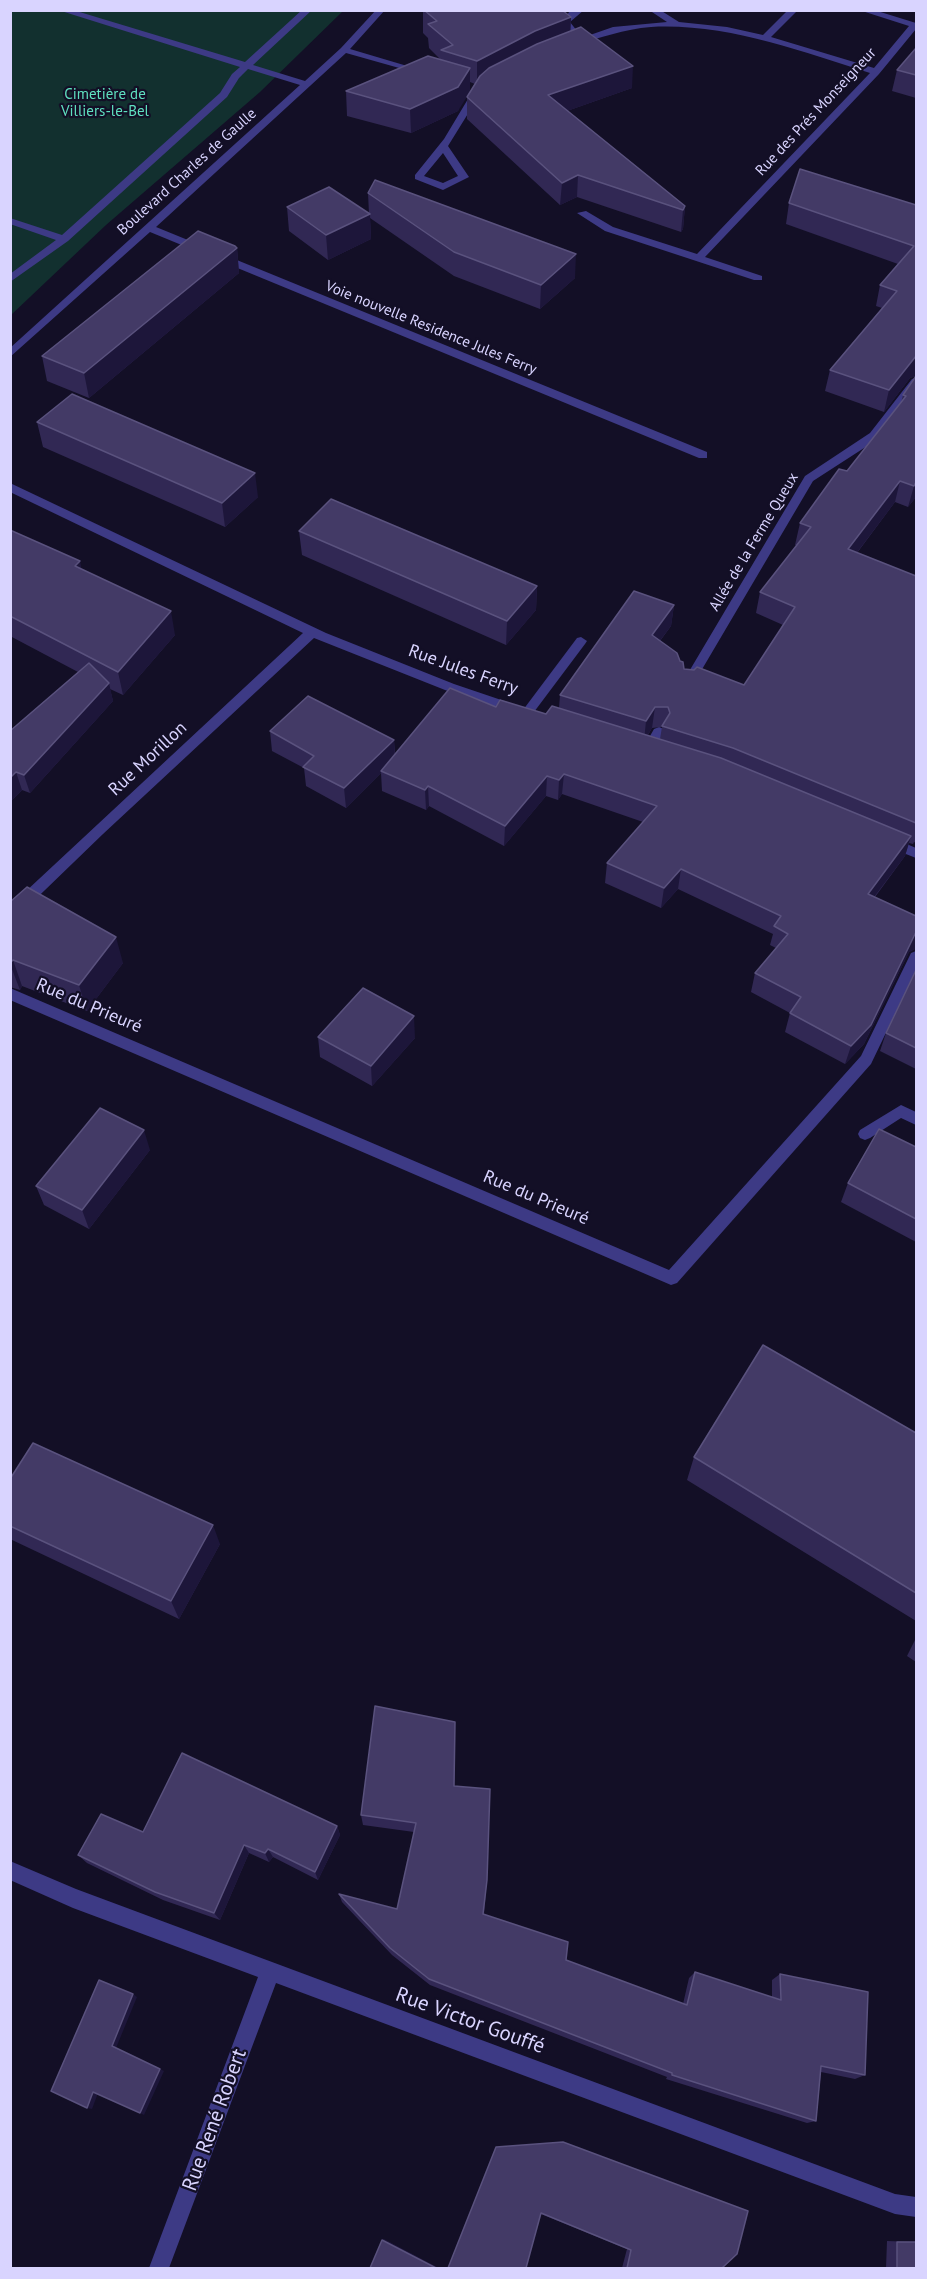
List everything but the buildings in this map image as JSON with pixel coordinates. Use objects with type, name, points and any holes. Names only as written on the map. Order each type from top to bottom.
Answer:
[{"type":"street","points":[[62,10],[306,84]]},
{"type":"street","points":[[10,279],[64,239],[224,95],[235,76],[308,10]]},
{"type":"street","name":"Boulevard Charles de Gaulle","points":[[10,354],[344,50],[381,10]]},
{"type":"street","points":[[579,40],[565,22],[573,13],[580,10]]},
{"type":"street","points":[[653,10],[675,23]]},
{"type":"street","points":[[765,38],[794,10]]},
{"type":"street","name":"Rue des Prés Monseigneur","points":[[700,257],[876,72],[915,25],[863,10]]},
{"type":"street","points":[[561,48],[579,40],[624,28],[675,23],[731,29],[876,72]]},
{"type":"street","points":[[344,50],[432,76]]},
{"type":"street","points":[[443,146],[464,177],[443,187],[418,177],[443,146],[482,88],[466,87]]},
{"type":"street","points":[[582,213],[609,229],[700,257],[758,278]]},
{"type":"street","points":[[10,221],[64,239]]},
{"type":"street","name":"Voie nouvelle Residence Jules Ferry","points":[[148,227],[703,455]]},
{"type":"street","name":"Allée de la Ferme Queux","points":[[687,686],[809,479],[874,436],[916,381]]},
{"type":"street","name":"Rue Jules Ferry","points":[[10,487],[312,632],[476,697],[532,714],[581,641]]},
{"type":"street","name":"Rue Morillon","points":[[10,915],[98,830],[312,632]]},
{"type":"street","points":[[648,750],[659,732]]},
{"type":"street","points":[[874,835],[916,853]]},
{"type":"street","name":"Rue du Prieuré","points":[[10,994],[671,1278],[866,1060],[916,957]]},
{"type":"street","points":[[865,1134],[901,1111],[916,1119]]},
{"type":"street","name":"Rue Victor Gouffé","points":[[10,1870],[73,1898],[270,1972],[896,2204],[916,2207]]},
{"type":"street","name":"Rue René Robert","points":[[159,2268],[270,1972]]},
{"type":"green space","name":"Cimetière de Villiers-le-Bel","points":[[11,11],[343,11],[260,92],[106,225],[11,315]]}]
